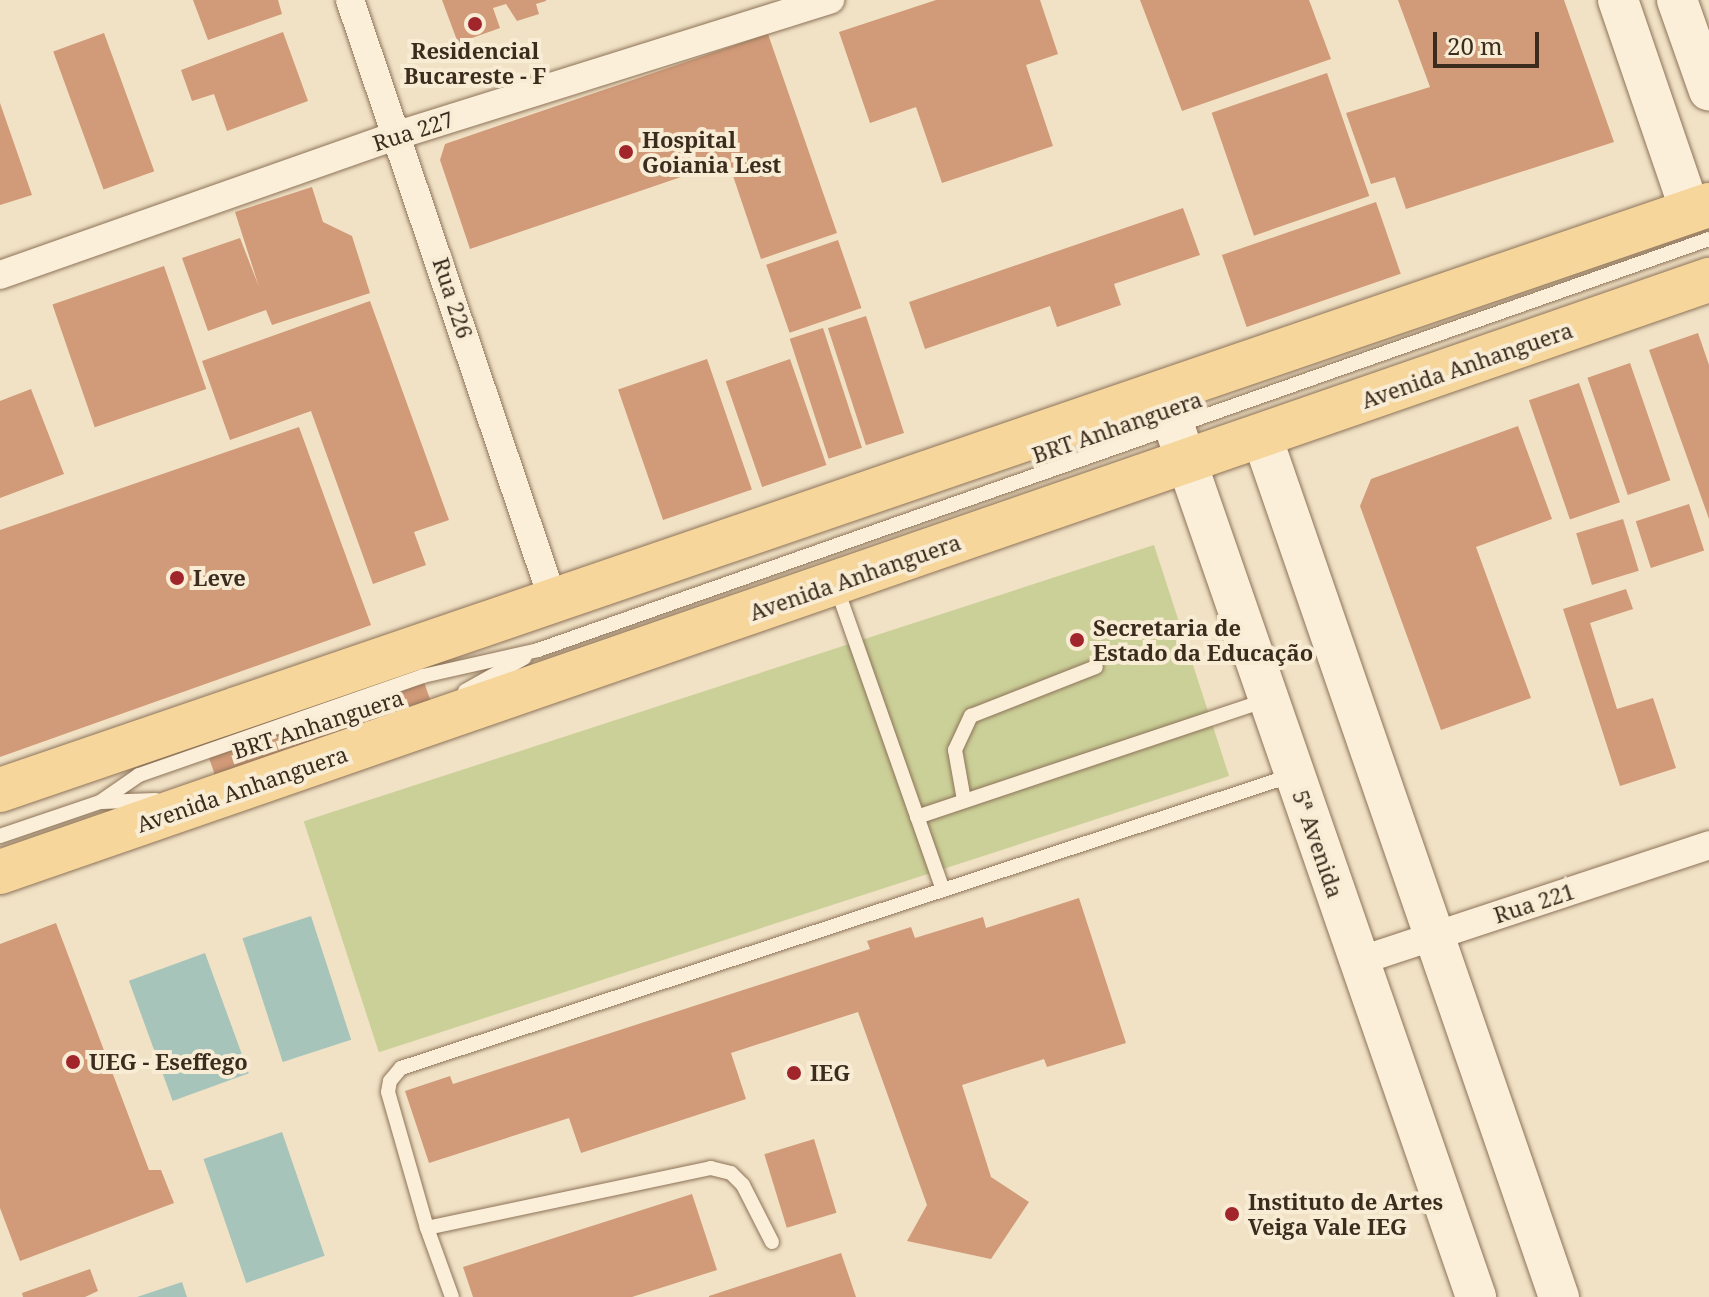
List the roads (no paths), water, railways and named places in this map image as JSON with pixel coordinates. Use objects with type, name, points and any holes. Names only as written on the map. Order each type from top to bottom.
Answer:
[{"type":"main road","points":[[1618,0],[1703,218]]},
{"type":"main road","points":[[1677,0],[1709,91]]},
{"type":"main road","name":"Avenida Anhanguera","points":[[0,872],[836,583],[1174,428],[1703,218]]},
{"type":"main road","name":"Avenida Anhanguera","points":[[0,790],[552,597],[1174,428],[1262,437],[1709,280]]},
{"type":"main road","name":"5ª Avenida","points":[[1174,428],[1476,1297]]},
{"type":"main road","points":[[1262,437],[1432,937],[1474,1041],[1559,1297]]},
{"type":"street","name":"Rua 226","points":[[350,0],[552,597]]},
{"type":"street","name":"Rua 227","points":[[0,275],[398,135],[830,0]]},
{"type":"street","name":"Rua 221","points":[[1359,961],[1709,845]]},
{"type":"lane","name":"BRT Anhanguera","points":[[0,836],[100,802],[139,775],[423,676],[538,650],[1174,428]]},
{"type":"lane","points":[[836,583],[943,890]]},
{"type":"lane","name":"BRT Anhanguera","points":[[100,802],[153,801],[434,709],[538,650]]},
{"type":"lane","points":[[964,800],[955,750],[971,716],[1096,667]]},
{"type":"lane","points":[[917,817],[1268,700]]},
{"type":"lane","points":[[452,1297],[427,1228],[388,1092],[401,1068],[1294,775]]},
{"type":"lane","points":[[427,1228],[711,1168],[731,1173],[743,1185],[772,1242]]},
{"type":"water","points":[[311,916],[351,1040],[283,1062],[243,938]]},
{"type":"water","points":[[205,953],[249,1073],[173,1101],[129,981]]},
{"type":"water","points":[[282,1132],[325,1256],[246,1283],[204,1159]]},
{"type":"water","points":[[182,1282],[187,1297],[137,1297]]},
{"type":"place","name":"Residencial Bucareste - F","points":[[475,24]]},
{"type":"place","name":"Hospital Goiania Lest","points":[[626,152]]},
{"type":"place","name":"Leve","points":[[177,578]]},
{"type":"place","name":"Secretaria de Estado da Educação","points":[[1077,640]]},
{"type":"place","name":"UEG - Eseffego","points":[[73,1062]]},
{"type":"place","name":"IEG","points":[[794,1073]]},
{"type":"place","name":"Instituto de Artes Veiga Vale IEG","points":[[1232,1214]]}]
